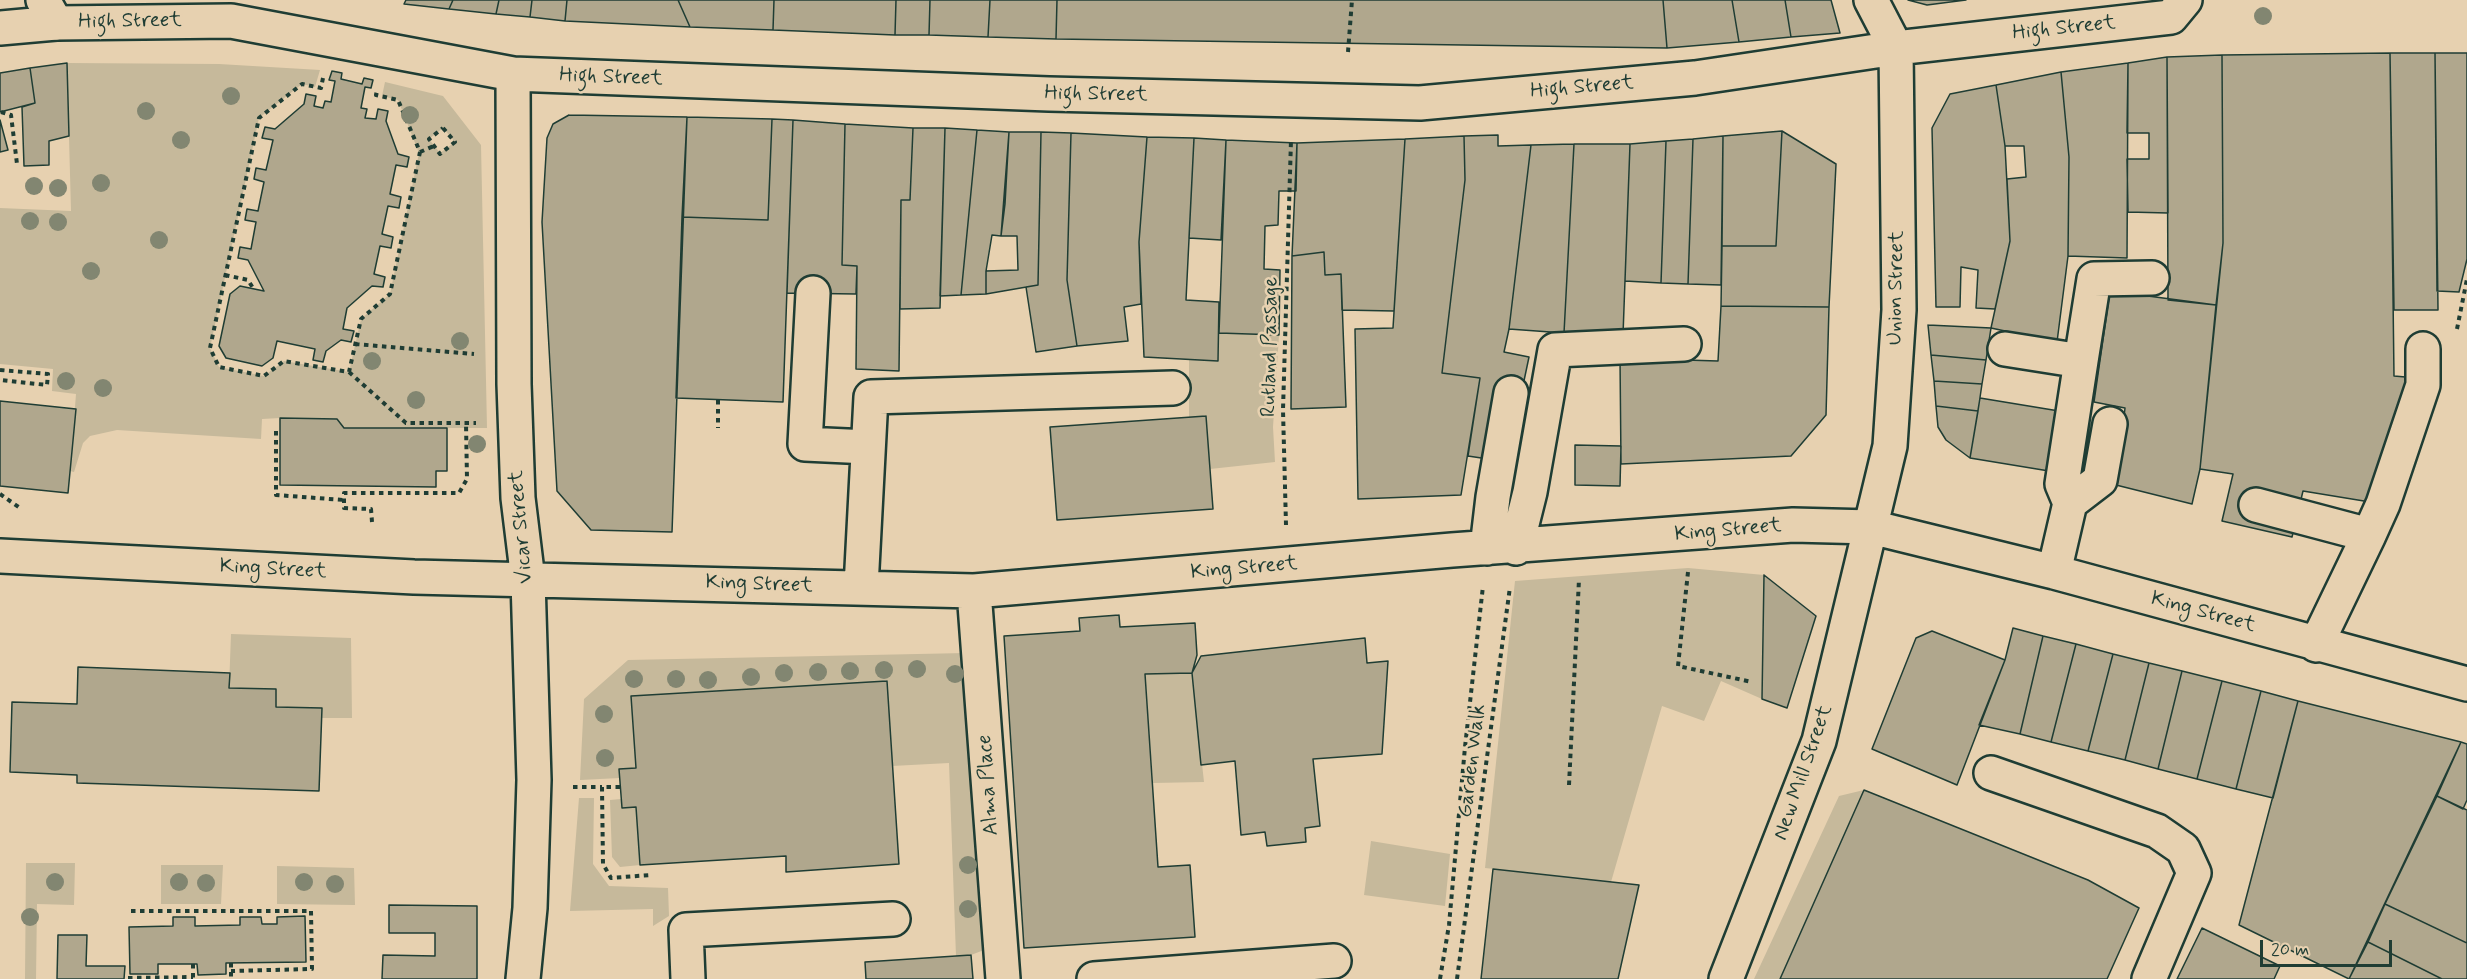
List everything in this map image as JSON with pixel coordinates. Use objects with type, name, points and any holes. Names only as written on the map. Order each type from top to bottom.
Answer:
[{"type":"street","points":[[1871,0],[1896,48]]},
{"type":"street","name":"High Street","points":[[0,28],[49,11],[231,21],[513,74],[1049,94],[1420,103],[1695,78],[1896,48],[2171,17],[2185,0]]},
{"type":"street","name":"Union Street","points":[[1871,526],[1890,446],[1899,310],[1896,48]]},
{"type":"street","name":"Vicar Street","points":[[513,74],[514,384],[518,498],[528,580],[534,780],[530,908],[522,979]]},
{"type":"street","points":[[2054,572],[2070,503],[2062,484],[2094,279],[2152,278]]},
{"type":"street","points":[[813,293],[805,444],[868,447]]},
{"type":"street","points":[[1501,548],[1530,492],[1556,350],[1684,344]]},
{"type":"street","points":[[2006,349],[2081,361]]},
{"type":"street","points":[[2316,645],[2383,504],[2423,385],[2423,349]]},
{"type":"street","points":[[861,587],[871,397],[1173,388]]},
{"type":"street","points":[[1501,548],[1493,497],[1511,393]]},
{"type":"street","points":[[2070,503],[2100,480],[2110,424]]},
{"type":"street","points":[[2256,505],[2368,535]]},
{"type":"street","name":"King Street","points":[[0,556],[414,577],[974,591],[1793,525],[1871,526],[2054,572],[2316,645],[2467,684]]},
{"type":"street","name":"New Mill Street","points":[[1726,979],[1819,741],[1871,526]]},
{"type":"street","name":"Alma Place","points":[[974,591],[1003,979]]},
{"type":"street","points":[[1990,772],[2157,831],[2183,849],[2194,873],[2149,979]]},
{"type":"street","points":[[688,979],[686,930],[894,919]]},
{"type":"street","points":[[1094,979],[1334,961]]},
{"type":"path","points":[[1348,52],[1352,0]]},
{"type":"path","points":[[325,70],[321,88],[302,84],[259,118],[210,348],[219,367],[264,376],[284,361],[349,372],[406,423],[456,423]]},
{"type":"path","points":[[349,372],[361,319],[390,294],[420,152],[398,100],[376,94]]},
{"type":"path","points":[[1,112],[11,116],[17,164]]},
{"type":"path","points":[[443,128],[455,142],[440,154],[434,146],[429,139],[443,128]]},
{"type":"path","name":"Rutland Passage","points":[[1288,565],[1283,410],[1291,136]]},
{"type":"path","points":[[420,152],[434,146]]},
{"type":"path","points":[[225,275],[248,280],[253,288]]},
{"type":"path","points":[[355,344],[462,354]]},
{"type":"path","points":[[0,370],[48,374],[47,385],[0,380]]},
{"type":"path","points":[[718,400],[718,428]]},
{"type":"path","points":[[372,522],[371,509],[344,508],[344,493],[459,493],[467,479],[466,423]]},
{"type":"path","points":[[276,431],[276,495],[344,500]]},
{"type":"path","points":[[0,494],[20,508]]},
{"type":"path","points":[[1569,785],[1580,542]]},
{"type":"path","name":"Garden Walk","points":[[1440,979],[1449,925],[1465,747],[1501,548]]},
{"type":"path","name":"Garden Walk","points":[[1457,979],[1501,548]]},
{"type":"path","points":[[1688,568],[1678,666],[1752,682]]},
{"type":"path","points":[[620,787],[602,787],[603,864],[611,878],[650,875]]},
{"type":"path","points":[[131,911],[311,910],[312,969],[231,971]]},
{"type":"path","points":[[231,963],[231,979]]},
{"type":"path","points":[[128,978],[193,978],[193,964]]},
{"type":"shaded area","points":[[67,63],[219,64],[320,70],[315,87],[302,84],[259,118],[210,348],[219,367],[264,376],[284,361],[349,372],[361,319],[390,294],[419,153],[398,100],[382,96],[385,82],[443,96],[481,145],[487,428],[344,428],[336,419],[280,418],[262,419],[261,439],[117,430],[90,436],[83,443],[74,472],[70,471],[76,394],[52,391],[53,369],[0,364],[0,208],[71,211]],"holes":[[[443,128],[455,142],[440,153],[429,139]]]},
{"type":"shaded area","points":[[1219,333],[1279,335],[1273,427],[1275,462],[1210,469],[1206,417],[1189,418],[1189,359],[1218,361]]},
{"type":"shaded area","points":[[1688,568],[1764,575],[1762,699],[1721,681],[1704,721],[1662,706],[1611,882],[1485,868],[1515,581]]},
{"type":"shaded area","points":[[231,634],[351,638],[352,718],[322,718],[322,708],[276,707],[276,689],[229,688]]},
{"type":"shaded area","points":[[966,653],[984,950],[971,955],[956,956],[949,763],[892,766],[631,697],[636,768],[620,778],[580,780],[584,699],[628,660]]},
{"type":"shaded area","points":[[1192,673],[1204,782],[1153,783],[1145,674]]},
{"type":"shaded area","points":[[1864,790],[1780,979],[1754,979],[1839,796]]},
{"type":"shaded area","points":[[579,798],[594,798],[593,864],[609,886],[668,888],[669,916],[653,926],[653,909],[570,911]]},
{"type":"shaded area","points":[[621,799],[622,808],[636,807],[640,865],[620,867],[612,857],[610,800]]},
{"type":"shaded area","points":[[1371,841],[1450,854],[1445,906],[1364,895]]},
{"type":"shaded area","points":[[26,863],[75,863],[74,905],[37,904],[36,979],[25,979]]},
{"type":"shaded area","points":[[161,865],[223,865],[221,904],[161,904]]},
{"type":"shaded area","points":[[277,866],[354,868],[355,905],[277,904]]},
{"type":"building","points":[[406,0],[453,0],[449,9],[404,4]]},
{"type":"building","points":[[453,0],[499,0],[496,14],[449,9]]},
{"type":"building","points":[[499,0],[532,0],[530,17],[496,14]]},
{"type":"building","points":[[532,0],[567,0],[565,21],[530,17]]},
{"type":"building","points":[[567,0],[678,0],[690,27],[565,21]]},
{"type":"building","points":[[678,0],[774,0],[773,30],[690,27]]},
{"type":"building","points":[[774,0],[896,0],[895,35],[773,30]]},
{"type":"building","points":[[896,0],[930,0],[929,35],[895,35]]},
{"type":"building","points":[[930,0],[990,0],[988,37],[929,35]]},
{"type":"building","points":[[990,0],[1057,0],[1056,39],[988,37]]},
{"type":"building","points":[[1057,0],[1663,0],[1667,48],[1056,39]]},
{"type":"building","points":[[1663,0],[1732,0],[1739,42],[1667,48]]},
{"type":"building","points":[[1732,0],[1785,0],[1791,37],[1739,42]]},
{"type":"building","points":[[1785,0],[1831,0],[1840,33],[1791,37]]},
{"type":"building","points":[[1908,0],[1966,0],[1927,5]]},
{"type":"building","points":[[2390,53],[2435,53],[2438,310],[2394,310]]},
{"type":"building","points":[[2390,53],[2394,376],[2417,378],[2370,502],[2303,491],[2292,537],[2222,521],[2233,474],[2200,469],[2223,243],[2222,55]]},
{"type":"building","points":[[2435,53],[2467,53],[2467,259],[2459,292],[2437,291]]},
{"type":"building","points":[[2222,55],[2223,243],[2216,305],[2168,300],[2167,57]]},
{"type":"building","points":[[2167,57],[2168,213],[2128,212],[2127,159],[2149,159],[2149,133],[2127,133],[2128,63]]},
{"type":"building","points":[[67,63],[69,136],[49,141],[49,165],[24,166],[22,107],[35,103],[30,68]]},
{"type":"building","points":[[2128,63],[2127,258],[2068,256],[2069,157],[2061,72]]},
{"type":"building","points":[[30,68],[35,103],[0,112],[0,73]]},
{"type":"building","points":[[332,71],[342,73],[341,79],[362,84],[364,78],[373,80],[371,88],[365,87],[361,108],[367,109],[365,118],[376,119],[378,109],[388,111],[386,121],[398,154],[409,157],[407,167],[396,165],[390,194],[401,197],[399,208],[388,206],[382,234],[393,237],[391,248],[380,246],[374,274],[385,277],[383,287],[372,286],[347,308],[343,329],[354,331],[351,342],[341,340],[326,351],[323,362],[313,360],[315,349],[277,341],[273,358],[262,366],[226,358],[219,346],[230,294],[240,286],[264,291],[248,260],[238,258],[240,247],[251,249],[256,222],[245,220],[247,209],[258,211],[264,182],[254,179],[256,168],[266,170],[273,140],[262,138],[265,127],[275,129],[304,104],[306,94],[316,96],[314,106],[323,108],[325,101],[331,102],[335,81],[329,80]]},
{"type":"building","points":[[2061,72],[2069,157],[2068,256],[2057,342],[1991,328],[2010,241],[2007,179],[2026,177],[2024,146],[2005,146],[1996,85]]},
{"type":"building","points":[[1996,85],[2005,146],[2010,241],[1995,309],[1976,308],[1978,270],[1961,267],[1960,307],[1936,307],[1932,128],[1950,94]]},
{"type":"building","points":[[569,115],[687,117],[672,532],[591,530],[557,491],[542,222],[547,138],[553,124]]},
{"type":"building","points":[[687,117],[772,119],[768,220],[682,217]]},
{"type":"building","points":[[772,119],[793,120],[783,402],[676,398],[682,217],[768,220]]},
{"type":"building","points":[[0,120],[8,150],[0,152]]},
{"type":"building","points":[[793,120],[845,124],[842,265],[857,266],[856,294],[787,293]]},
{"type":"building","points":[[845,124],[913,128],[910,200],[901,200],[899,371],[856,369],[857,266],[842,265]]},
{"type":"building","points":[[913,128],[945,128],[940,308],[900,309],[901,200],[910,200]]},
{"type":"building","points":[[945,128],[977,130],[961,295],[940,296]]},
{"type":"building","points":[[977,130],[1009,132],[1005,204],[1001,236],[992,235],[986,271],[986,294],[961,295]]},
{"type":"building","points":[[1782,131],[1776,246],[1722,246],[1723,136]]},
{"type":"building","points":[[1782,131],[1836,164],[1829,307],[1721,306],[1722,246],[1776,246]]},
{"type":"building","points":[[1009,132],[1041,132],[1038,285],[986,294],[986,271],[1018,270],[1017,236],[1001,236]]},
{"type":"building","points":[[1041,132],[1071,133],[1067,280],[1077,346],[1036,352],[1026,287],[1038,285]]},
{"type":"building","points":[[1071,133],[1147,137],[1139,242],[1141,304],[1124,307],[1128,341],[1077,346],[1067,280]]},
{"type":"building","points":[[1498,135],[1498,146],[1531,145],[1509,329],[1504,352],[1529,357],[1521,395],[1488,459],[1468,456],[1480,378],[1442,373],[1465,180],[1464,136]]},
{"type":"building","points":[[1464,136],[1465,180],[1442,373],[1480,378],[1461,495],[1358,499],[1355,329],[1393,328],[1405,139]]},
{"type":"building","points":[[1723,136],[1721,285],[1688,284],[1693,139]]},
{"type":"building","points":[[1147,137],[1194,138],[1186,300],[1219,302],[1218,361],[1144,357],[1139,242]]},
{"type":"building","points":[[1194,138],[1226,140],[1221,240],[1189,238]]},
{"type":"building","points":[[1405,139],[1394,311],[1342,310],[1341,274],[1325,275],[1324,252],[1292,256],[1297,143]]},
{"type":"building","points":[[1693,139],[1688,284],[1661,283],[1666,141]]},
{"type":"building","points":[[1226,140],[1297,143],[1296,191],[1279,191],[1278,225],[1265,226],[1264,269],[1280,270],[1279,335],[1219,333]]},
{"type":"building","points":[[1666,141],[1661,283],[1625,281],[1630,144]]},
{"type":"building","points":[[1574,144],[1630,144],[1623,335],[1564,333]]},
{"type":"building","points":[[1574,144],[1564,333],[1509,329],[1531,145]]},
{"type":"building","points":[[1324,252],[1325,275],[1341,274],[1346,407],[1291,409],[1292,256]]},
{"type":"building","points":[[2110,291],[2216,305],[2200,469],[2192,504],[2116,485],[2125,408],[2094,402]]},
{"type":"building","points":[[1721,306],[1829,307],[1826,415],[1791,456],[1621,464],[1620,358],[1718,361]]},
{"type":"building","points":[[1928,325],[1991,328],[1986,360],[1931,355]]},
{"type":"building","points":[[1931,355],[1986,360],[1982,384],[1934,381]]},
{"type":"building","points":[[1934,381],[1982,384],[1978,411],[1936,406]]},
{"type":"building","points":[[1980,398],[2059,411],[2049,471],[1970,458]]},
{"type":"building","points":[[0,401],[76,409],[68,493],[0,486]]},
{"type":"building","points":[[1936,406],[1978,411],[1970,458],[1946,440],[1938,427]]},
{"type":"building","points":[[1206,416],[1213,509],[1057,520],[1050,427]]},
{"type":"building","points":[[280,418],[337,419],[344,428],[447,428],[447,471],[436,471],[436,487],[280,485]]},
{"type":"building","points":[[1575,445],[1621,446],[1620,486],[1575,485]]},
{"type":"building","points":[[1764,575],[1816,616],[1787,708],[1762,699]]},
{"type":"building","points":[[1119,615],[1120,627],[1195,623],[1197,655],[1192,673],[1145,674],[1158,867],[1190,865],[1195,937],[1024,948],[1004,636],[1080,631],[1079,618]]},
{"type":"building","points":[[2013,628],[2043,636],[2020,734],[1979,725],[2005,660]]},
{"type":"building","points":[[1932,631],[2005,660],[1957,785],[1872,749],[1916,638]]},
{"type":"building","points":[[2043,636],[2076,644],[2051,742],[2020,734]]},
{"type":"building","points":[[1365,638],[1367,663],[1388,661],[1382,754],[1313,759],[1320,826],[1305,828],[1306,842],[1267,846],[1265,832],[1241,835],[1235,761],[1201,765],[1192,673],[1201,656]]},
{"type":"building","points":[[2076,644],[2113,654],[2088,751],[2051,742]]},
{"type":"building","points":[[2113,654],[2149,663],[2125,760],[2088,751]]},
{"type":"building","points":[[2149,663],[2182,671],[2158,769],[2125,760]]},
{"type":"building","points":[[78,667],[230,673],[229,688],[276,689],[276,707],[322,708],[319,791],[77,783],[77,775],[10,772],[12,702],[77,704]]},
{"type":"building","points":[[2182,671],[2222,681],[2197,779],[2158,769]]},
{"type":"building","points":[[887,681],[899,864],[786,872],[786,856],[640,865],[636,807],[622,808],[619,769],[636,768],[631,696]]},
{"type":"building","points":[[2222,681],[2261,691],[2236,789],[2197,779]]},
{"type":"building","points":[[2261,691],[2298,701],[2273,798],[2236,789]]},
{"type":"building","points":[[2298,701],[2461,742],[2349,979],[2239,925]]},
{"type":"building","points":[[2461,742],[2467,744],[2467,800],[2463,809],[2437,796]]},
{"type":"building","points":[[1864,790],[2088,880],[2139,908],[2107,979],[1780,979]]},
{"type":"building","points":[[2437,796],[2467,810],[2467,943],[2385,904]]},
{"type":"building","points":[[1493,869],[1639,885],[1618,979],[1481,979]]},
{"type":"building","points":[[2385,904],[2467,943],[2467,979],[2442,979],[2368,942]]},
{"type":"building","points":[[389,905],[477,906],[477,979],[382,979],[383,955],[435,956],[435,933],[389,933]]},
{"type":"building","points":[[305,916],[306,962],[226,963],[226,974],[198,975],[197,964],[158,964],[158,974],[130,974],[129,927],[173,926],[173,917],[195,917],[195,926],[240,925],[240,917],[261,917],[262,924],[277,924],[277,917]]},
{"type":"building","points":[[2202,928],[2280,966],[2274,979],[2177,979]]},
{"type":"building","points":[[58,935],[87,935],[86,966],[125,966],[124,979],[57,979]]},
{"type":"building","points":[[2368,942],[2442,979],[2349,979]]},
{"type":"building","points":[[971,955],[973,979],[866,979],[865,962]]}]
